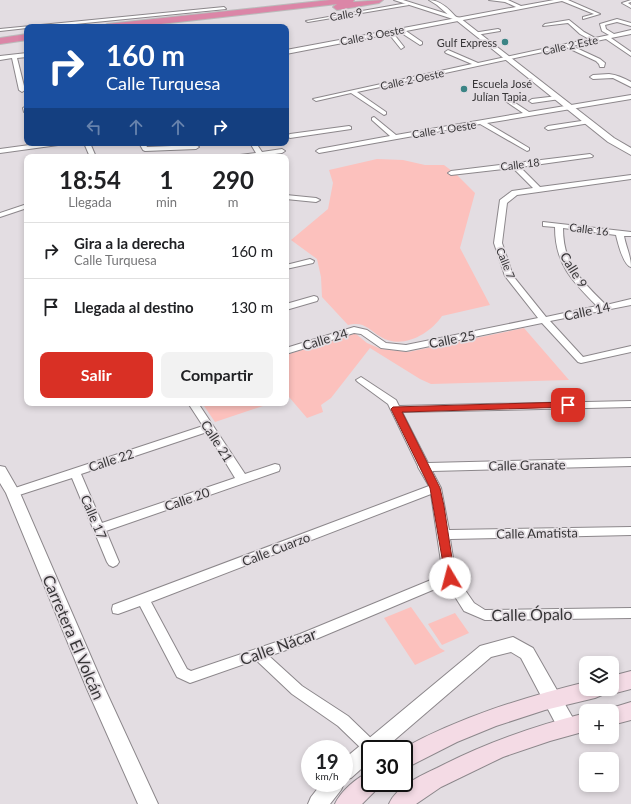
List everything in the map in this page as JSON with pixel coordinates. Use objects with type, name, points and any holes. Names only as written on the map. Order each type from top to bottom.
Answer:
[{"type":"highway","points":[[135,24],[350,0]]},
{"type":"highway","points":[[159,24],[283,11],[364,0]]},
{"type":"highway","points":[[186,24],[306,11],[379,0]]},
{"type":"highway","points":[[0,40],[24,38]]},
{"type":"main road","points":[[619,683],[631,680]]},
{"type":"main road","points":[[413,754],[429,744],[486,719],[579,693]]},
{"type":"main road","points":[[619,715],[631,712]]},
{"type":"main road","points":[[400,804],[423,786],[464,764],[504,746],[576,724]]},
{"type":"main road","points":[[346,804],[361,790]]},
{"type":"street","points":[[397,0],[456,18]]},
{"type":"street","points":[[431,0],[476,33],[611,140],[631,152]]},
{"type":"street","points":[[491,0],[506,1],[519,8]]},
{"type":"street","name":"Calle 3 Oeste","points":[[289,51],[456,18],[561,0]]},
{"type":"street","points":[[564,0],[598,14],[585,18]]},
{"type":"street","points":[[631,1],[624,3],[631,8]]},
{"type":"street","name":"Calle 9","points":[[308,21],[407,4]]},
{"type":"street","points":[[61,24],[224,8]]},
{"type":"street","points":[[614,36],[604,30],[602,24],[617,20],[631,24]]},
{"type":"street","points":[[545,25],[569,22],[582,33],[594,40]]},
{"type":"street","points":[[0,30],[24,27]]},
{"type":"street","points":[[401,30],[420,43]]},
{"type":"street","points":[[476,33],[498,30]]},
{"type":"street","points":[[390,32],[401,47]]},
{"type":"street","name":"Calle 2 Este","points":[[508,58],[631,32]]},
{"type":"street","points":[[606,37],[629,52]]},
{"type":"street","points":[[567,46],[598,60],[602,63],[602,66]]},
{"type":"street","points":[[448,52],[479,65]]},
{"type":"street","points":[[0,58],[24,55]]},
{"type":"street","points":[[14,56],[22,90]]},
{"type":"street","name":"Calle 2 Oeste","points":[[316,99],[508,58]]},
{"type":"street","points":[[593,77],[610,75],[619,76],[631,85]]},
{"type":"street","points":[[353,92],[384,113]]},
{"type":"street","name":"Calle 1 Oeste","points":[[319,151],[356,135],[395,136],[482,123],[631,97]]},
{"type":"street","points":[[532,101],[558,98]]},
{"type":"street","points":[[506,99],[529,115]]},
{"type":"street","points":[[374,119],[395,136]]},
{"type":"street","points":[[548,128],[588,122]]},
{"type":"street","points":[[344,123],[356,135]]},
{"type":"street","points":[[482,123],[526,149]]},
{"type":"street","points":[[290,136],[356,135]]},
{"type":"street","points":[[0,151],[28,146]]},
{"type":"street","points":[[144,146],[145,149],[196,147]]},
{"type":"street","points":[[255,146],[260,154],[282,151]]},
{"type":"street","name":"Calle 18","points":[[451,173],[465,174],[514,165],[590,156]]},
{"type":"street","points":[[514,165],[537,188]]},
{"type":"street","name":"Calle 7","points":[[631,176],[537,188],[515,193],[503,202],[498,243],[509,276],[544,320],[581,360],[631,349]]},
{"type":"street","points":[[289,197],[316,200]]},
{"type":"street","points":[[0,215],[24,207]]},
{"type":"street","name":"Calle 16","points":[[546,224],[631,234]]},
{"type":"street","name":"Calle 9","points":[[559,226],[560,248],[566,261],[579,283],[604,308]]},
{"type":"street","points":[[620,233],[622,246],[631,265]]},
{"type":"street","points":[[289,265],[295,261],[310,261]]},
{"type":"street","points":[[289,306],[314,299]]},
{"type":"street","name":"Calle 14","points":[[544,320],[631,302]]},
{"type":"street","name":"Calle 25","points":[[364,332],[384,346],[406,348],[544,320]]},
{"type":"street","name":"Calle 24","points":[[289,350],[354,330],[364,332]]},
{"type":"street","points":[[361,380],[392,402],[435,488],[450,578]]},
{"type":"street","points":[[396,409],[631,404]]},
{"type":"street","name":"Calle 21","points":[[195,406],[242,479]]},
{"type":"street","name":"Calle 22","points":[[13,493],[209,428]]},
{"type":"street","name":"Calle Granate","points":[[424,467],[631,462]]},
{"type":"street","name":"Calle 20","points":[[99,529],[275,468]]},
{"type":"street","name":"Carretera El Volcán","points":[[0,471],[13,493],[96,689],[148,804]]},
{"type":"street","name":"Calle 17","points":[[75,472],[113,562]]},
{"type":"street","name":"Calle Cuarzo","points":[[118,609],[435,488]]},
{"type":"street","name":"Calle Amatista","points":[[444,535],[631,530]]},
{"type":"street","name":"Calle Nácar","points":[[143,600],[182,673],[190,677],[311,635],[450,578]]},
{"type":"street","name":"Calle Ópalo","points":[[450,578],[469,607],[485,616],[631,613]]},
{"type":"street","points":[[381,740],[486,651],[513,644],[527,653],[553,699],[576,724]]},
{"type":"street","points":[[258,654],[297,690],[343,721],[361,740]]},
{"type":"street","points":[[353,763],[361,757]]},
{"type":"street","points":[[318,804],[327,792]]},
{"type":"shaded area","points":[[377,159],[403,160],[425,165],[444,165],[456,174],[475,193],[460,248],[490,305],[442,316],[437,323],[423,334],[406,341],[398,342],[389,341],[362,325],[348,325],[322,297],[321,277],[317,259],[291,240],[328,209],[333,183],[329,170]]},
{"type":"shaded area","points":[[524,328],[569,380],[431,384],[420,379],[370,348],[331,398],[321,405],[323,412],[307,418],[289,397],[289,354],[354,334],[367,343],[381,349],[408,352]]},
{"type":"shaded area","points":[[204,406],[263,406],[215,422]]},
{"type":"shaded area","points":[[411,607],[440,648],[445,651],[415,665],[384,618]]},
{"type":"shaded area","points":[[455,613],[469,633],[442,645],[428,624]]},
{"type":"place","name":"Gulf Express","points":[[505,42]]},
{"type":"place","name":"Escuela José Julían Tapia","points":[[464,89]]},
{"type":"route","points":[[450,578],[435,488],[396,409],[568,405]]}]
